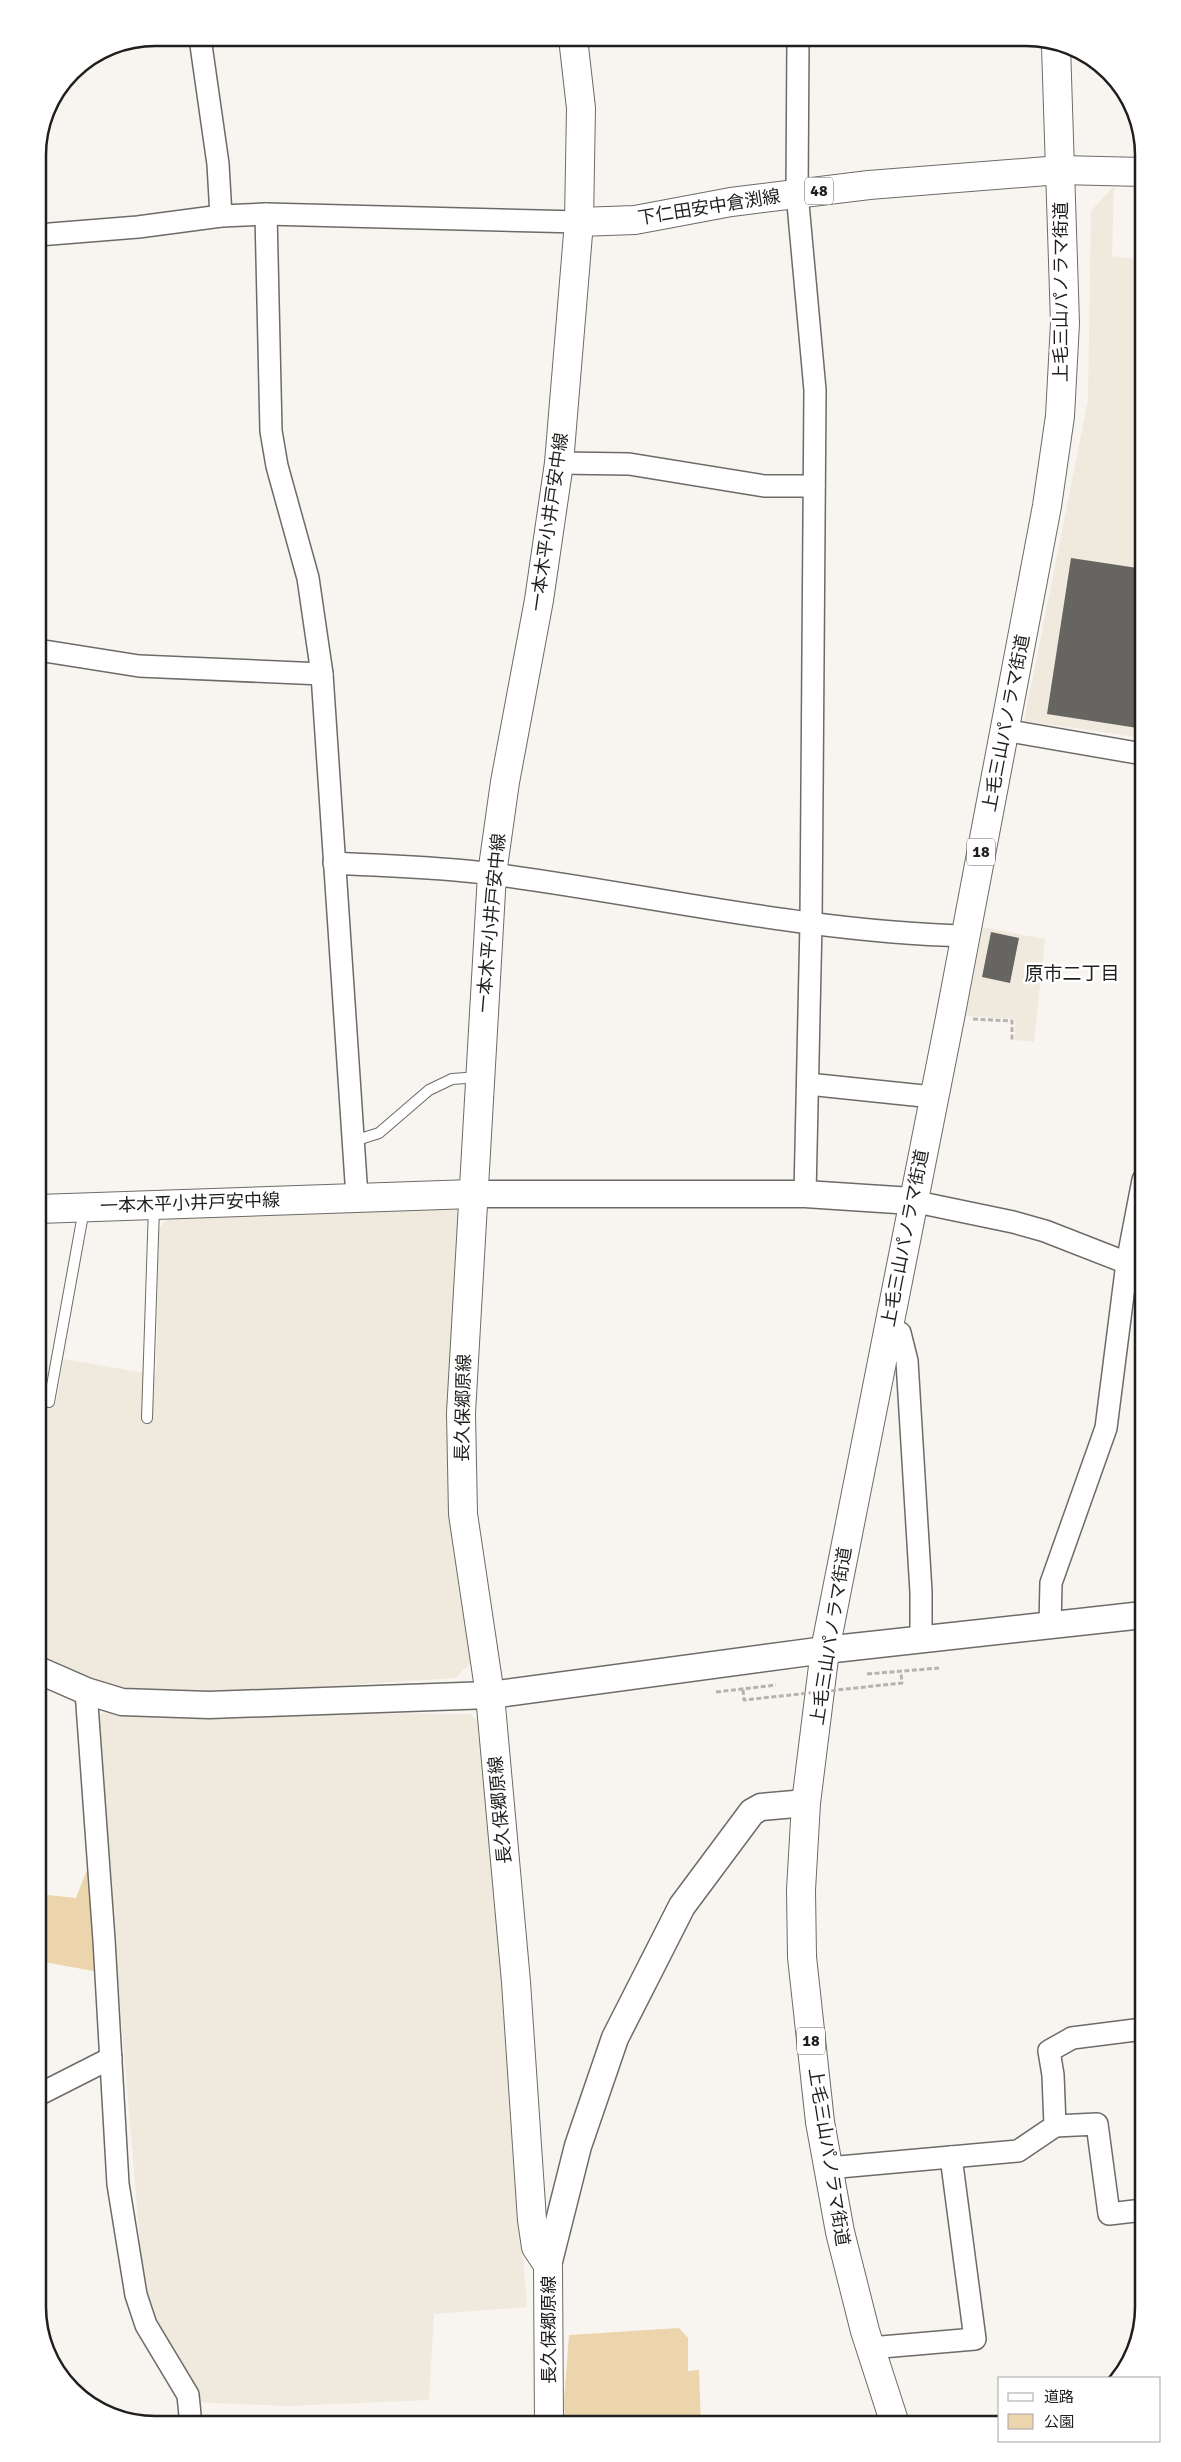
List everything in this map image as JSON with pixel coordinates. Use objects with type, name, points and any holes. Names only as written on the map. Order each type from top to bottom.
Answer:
[{"type":"main road","points":[[574,46],[581,108],[579,222]]},
{"type":"main road","name":"上毛三山パノラマ街道","points":[[892,2416],[870,2348],[840,2232],[820,2122],[802,1957],[801,1890],[806,1803],[825,1650],[912,1201],[966,936],[1047,506],[1060,416],[1065,323],[1056,51]]},
{"type":"main road","name":"下仁田安中倉渕線","points":[[579,222],[635,220],[731,202],[797,194],[1060,170],[1135,172]]},
{"type":"main road","name":"一本木平小井戸安中線","points":[[46,1209],[472,1194],[492,874],[505,782],[539,600],[559,463],[579,222]]},
{"type":"main road","name":"長久保郷原線","points":[[472,1194],[460,1413],[462,1514],[490,1695],[516,1982],[532,2220],[536,2247],[548,2265],[549,2416]]},
{"type":"street","points":[[201,46],[218,164],[221,216]]},
{"type":"street","points":[[798,46],[797,194],[814,390],[811,923],[805,1194]]},
{"type":"street","points":[[266,214],[271,431],[277,466],[296,528],[308,578],[322,674],[357,1197]]},
{"type":"street","points":[[46,234],[138,227],[221,216],[266,214],[579,222]]},
{"type":"street","points":[[559,463],[629,464],[764,486],[814,486]]},
{"type":"street","points":[[46,651],[139,666],[322,674]]},
{"type":"street","points":[[1004,730],[1135,752]]},
{"type":"street","points":[[334,863],[492,874],[811,923],[904,934],[966,936]]},
{"type":"street","points":[[808,1084],[934,1097]]},
{"type":"street","points":[[472,1194],[805,1194],[912,1201],[1037,1229],[1127,1263],[1135,1271]]},
{"type":"street","points":[[1050,1625],[1050,1583],[1106,1428],[1127,1263],[1135,1224]]},
{"type":"street","points":[[887,1332],[900,1333],[907,1361],[921,1592],[921,1639]]},
{"type":"street","points":[[46,1674],[86,1691],[122,1702],[209,1705],[490,1695],[825,1650],[1135,1616]]},
{"type":"street","points":[[86,1691],[118,2184],[136,2295],[146,2325],[188,2395],[190,2416]]},
{"type":"street","points":[[548,2265],[578,2146],[615,2038],[682,1906],[752,1812],[761,1807],[806,1803]]},
{"type":"street","points":[[1055,2126],[1053,2075],[1049,2051],[1072,2038],[1135,2030]]},
{"type":"street","points":[[46,2091],[111,2058]]},
{"type":"street","points":[[828,2168],[1018,2152],[1055,2126],[1097,2124],[1109,2214],[1135,2211]]},
{"type":"street","points":[[870,2348],[975,2339],[951,2157]]},
{"type":"lane","points":[[354,1141],[379,1133],[429,1090],[452,1079],[480,1077]]},
{"type":"lane","points":[[147,1418],[154,1204]]},
{"type":"lane","points":[[49,1402],[84,1207]]},
{"type":"path","points":[[950,1018],[1012,1020],[1012,1041]]},
{"type":"path","points":[[866,1674],[901,1673],[939,1668]]},
{"type":"path","points":[[743,1690],[744,1700],[902,1683],[901,1673]]},
{"type":"path","points":[[716,1692],[776,1685]]},
{"type":"shaded area","points":[[1114,186],[1112,256],[1135,259],[1135,737],[1024,721],[1088,400],[1091,211]]},
{"type":"shaded area","points":[[983,927],[1045,939],[1034,1042],[1015,1040],[1015,1019],[966,1016]]},
{"type":"shaded area","points":[[462,1208],[472,1661],[456,1678],[209,1694],[123,1694],[46,1661],[46,1402],[56,1403],[64,1359],[156,1375],[159,1228],[172,1214]]},
{"type":"shaded area","points":[[108,1711],[470,1714],[482,1725],[527,2307],[434,2314],[429,2400],[285,2406],[195,2402],[190,2376],[159,2328],[143,2280],[96,1716]]},
{"type":"green space","points":[[91,1860],[99,1972],[46,1962],[46,1895],[76,1898]]},
{"type":"green space","points":[[679,2328],[688,2338],[688,2371],[699,2370],[701,2416],[565,2416],[569,2335]]},
{"type":"building","points":[[1071,558],[1135,568],[1135,728],[1047,714]]},
{"type":"building","points":[[991,932],[1019,938],[1010,983],[982,977]]},
{"type":"district","name":"原市二丁目","points":[[1072,974]]}]
